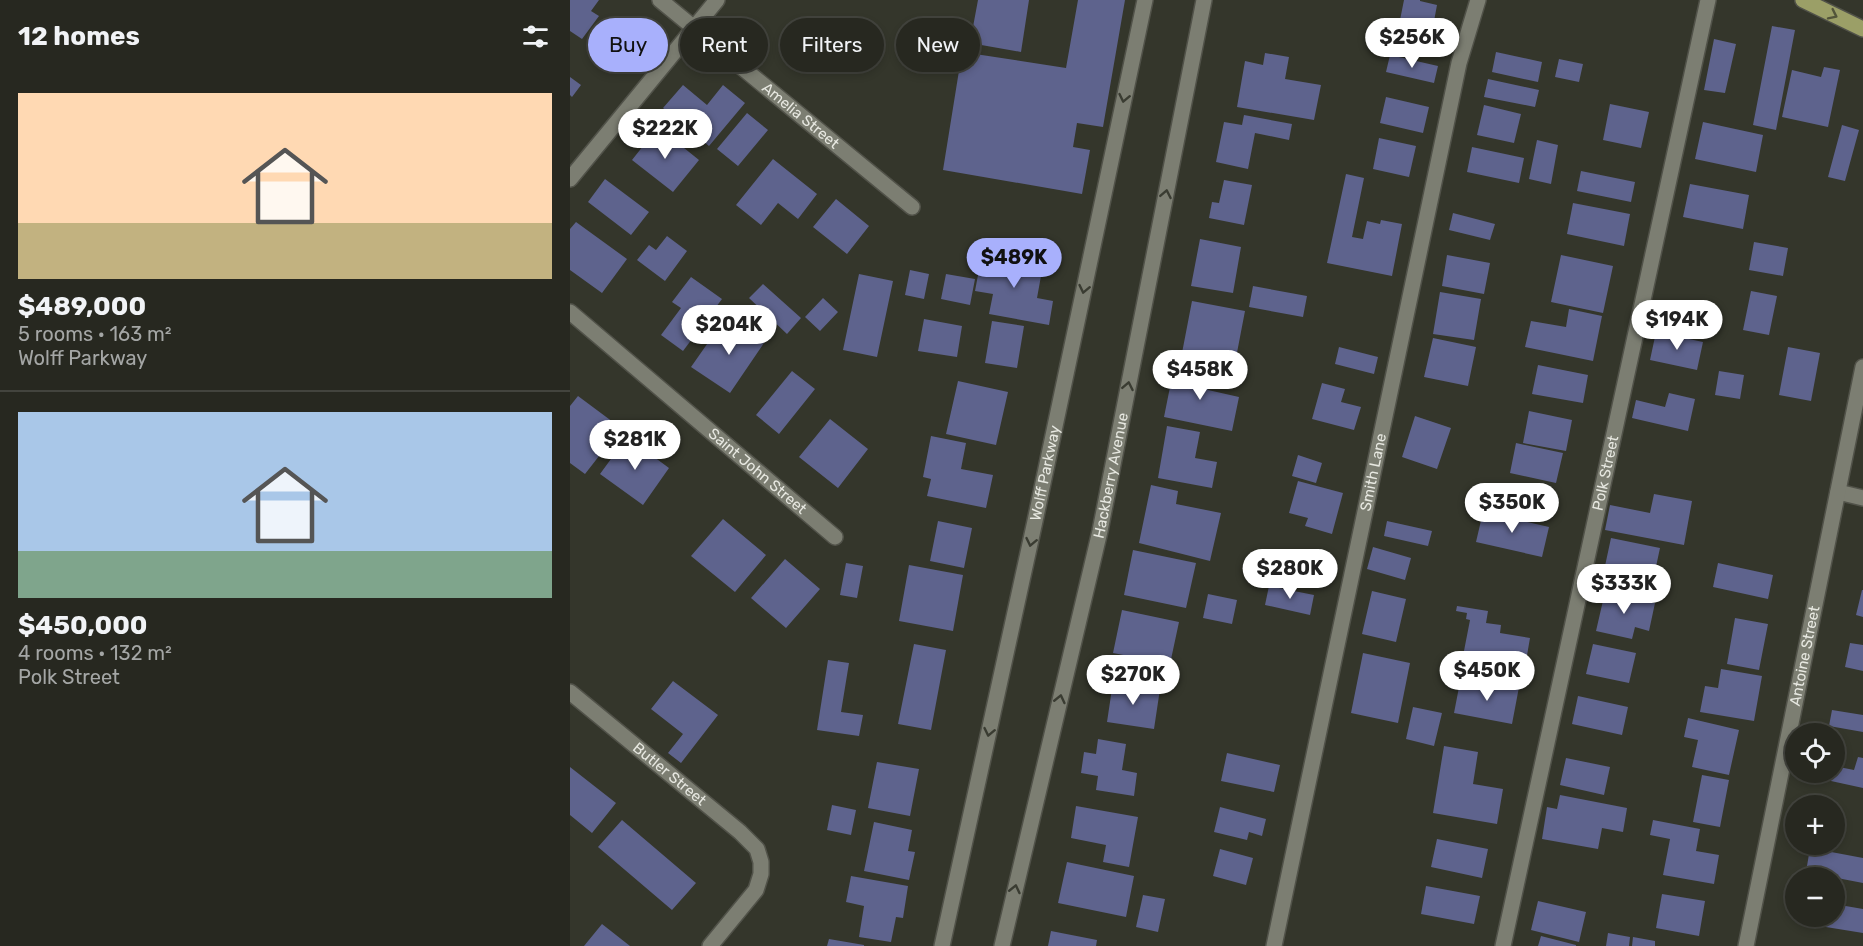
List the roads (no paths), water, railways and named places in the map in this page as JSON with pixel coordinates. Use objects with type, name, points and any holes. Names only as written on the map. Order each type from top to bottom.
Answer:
[{"type":"main road","points":[[1803,0],[1863,29]]},
{"type":"street","name":"Amelia Street","points":[[660,0],[682,18]]},
{"type":"street","points":[[702,18],[717,0]]},
{"type":"street","name":"Wolff Parkway","points":[[942,946],[1033,533],[1145,0]]},
{"type":"street","name":"Hackberry Avenue","points":[[1002,946],[1100,531],[1204,0]]},
{"type":"street","name":"Smith Lane","points":[[1274,946],[1459,63],[1478,0]]},
{"type":"street","name":"Polk Street","points":[[1503,946],[1708,0]]},
{"type":"street","points":[[570,179],[680,45]]},
{"type":"street","name":"Amelia Street","points":[[748,72],[912,207]]},
{"type":"street","name":"Saint John Street","points":[[570,312],[835,537]]},
{"type":"street","name":"Antoine Street","points":[[1746,946],[1863,367]]},
{"type":"street","points":[[1838,492],[1863,498]]},
{"type":"street","name":"Butler Street","points":[[570,692],[740,832],[757,849],[761,862],[761,874],[756,890],[710,946]]}]
